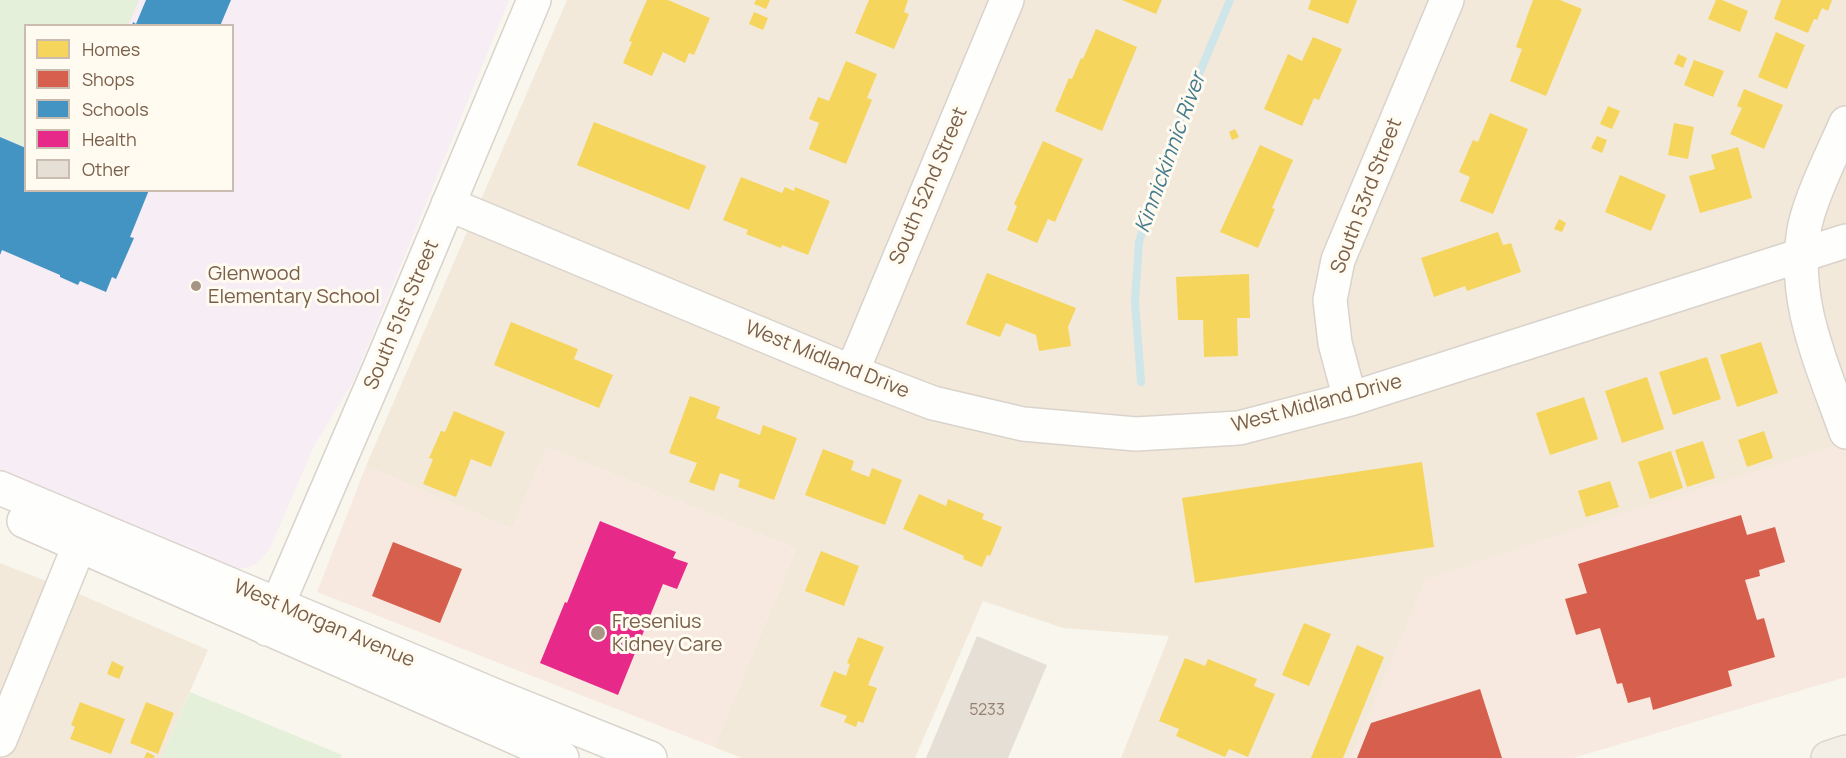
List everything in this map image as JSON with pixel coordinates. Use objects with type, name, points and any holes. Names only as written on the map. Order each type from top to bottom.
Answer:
[{"type":"main road","points":[[1828,758],[1846,752]]},
{"type":"street","name":"South 51st Street","points":[[272,617],[534,0]]},
{"type":"street","name":"South 52nd Street","points":[[852,372],[1007,0]]},
{"type":"street","name":"South 53rd Street","points":[[1350,399],[1335,343],[1330,300],[1338,260],[1447,0]]},
{"type":"street","points":[[1846,123],[1808,214],[1800,257],[1802,292],[1808,323],[1846,432]]},
{"type":"street","name":"West Midland Drive","points":[[448,204],[852,372],[933,403],[1023,424],[1136,434],[1239,428],[1350,399],[1846,242]]},
{"type":"street","name":"West Morgan Avenue","points":[[0,488],[562,758]]},
{"type":"street","name":"West Morgan Avenue","points":[[0,511],[79,546],[650,758]]},
{"type":"street","points":[[3,724],[79,546]]},
{"type":"shaded area","name":"Glenwood Elementary School","points":[[0,0],[509,0],[353,382],[315,444],[269,550],[250,567],[233,569],[0,472]]},
{"type":"shaded area","points":[[567,0],[1846,0],[1846,443],[1426,580],[1351,758],[1121,758],[1169,636],[1063,628],[983,601],[915,758],[742,758],[714,747],[796,549],[547,447],[512,529],[366,466]]},
{"type":"shaded area","points":[[1846,442],[1846,677],[1573,758],[1351,758],[1425,580]]},
{"type":"shaded area","points":[[547,447],[796,549],[714,747],[317,592],[366,466],[512,529]]},
{"type":"shaded area","points":[[0,563],[77,593],[208,650],[161,758],[0,758]]},
{"type":"green space","points":[[0,0],[139,0],[128,24],[24,24],[24,147],[0,137]]},
{"type":"green space","points":[[190,692],[342,755],[340,758],[161,758]]},
{"type":"building: Homes","points":[[647,0],[668,0],[710,18],[694,55],[689,53],[685,63],[663,52],[652,76],[623,63],[632,42],[629,41]]},
{"type":"building: Homes","points":[[756,0],[770,0],[766,9],[754,4]]},
{"type":"building: Homes","points":[[869,0],[908,0],[904,12],[909,14],[894,49],[855,33]]},
{"type":"building: Homes","points":[[1122,0],[1162,0],[1156,14]]},
{"type":"building: Homes","points":[[1311,0],[1357,0],[1348,24],[1308,9]]},
{"type":"building: Homes","points":[[1533,0],[1560,0],[1582,9],[1546,96],[1510,81],[1522,49],[1516,47]]},
{"type":"building: Homes","points":[[1716,0],[1722,0],[1748,11],[1740,32],[1708,19]]},
{"type":"building: Homes","points":[[1781,0],[1832,0],[1828,11],[1822,8],[1817,20],[1814,19],[1808,33],[1774,19]]},
{"type":"building: Homes","points":[[754,12],[768,18],[763,30],[749,24]]},
{"type":"building: Homes","points":[[1096,29],[1137,47],[1102,131],[1055,111],[1069,78],[1072,79]]},
{"type":"building: Homes","points":[[1776,32],[1805,45],[1787,89],[1758,77]]},
{"type":"building: Homes","points":[[1313,37],[1342,49],[1319,100],[1314,98],[1302,126],[1264,109],[1288,54],[1302,61]]},
{"type":"building: Homes","points":[[1678,54],[1687,58],[1683,68],[1674,64]]},
{"type":"building: Homes","points":[[1694,60],[1724,71],[1713,97],[1684,85]]},
{"type":"building: Homes","points":[[846,61],[877,74],[867,98],[872,100],[846,164],[809,149],[819,123],[809,119],[818,97],[829,101]]},
{"type":"building: Homes","points":[[1744,89],[1783,105],[1764,149],[1730,134],[1742,108],[1737,106]]},
{"type":"building: Homes","points":[[1608,106],[1620,111],[1612,129],[1600,124]]},
{"type":"building: Homes","points":[[1490,113],[1528,129],[1493,214],[1460,201],[1470,177],[1459,172],[1473,140],[1478,142]]},
{"type":"building: Homes","points":[[594,122],[706,166],[689,210],[577,165]]},
{"type":"building: Homes","points":[[1674,123],[1694,127],[1688,159],[1668,155]]},
{"type":"building: Homes","points":[[1235,129],[1239,137],[1232,140],[1229,132]]},
{"type":"building: Homes","points":[[1597,136],[1607,140],[1602,153],[1591,148]]},
{"type":"building: Homes","points":[[1043,141],[1083,159],[1055,222],[1048,219],[1037,243],[1007,230],[1017,206],[1014,204]]},
{"type":"building: Homes","points":[[1260,145],[1293,160],[1258,248],[1220,232]]},
{"type":"building: Homes","points":[[1738,147],[1752,198],[1700,213],[1689,176],[1715,169],[1711,155]]},
{"type":"building: Homes","points":[[1620,175],[1666,195],[1651,231],[1605,212]]},
{"type":"building: Homes","points":[[741,177],[782,193],[785,187],[794,191],[795,187],[830,201],[808,255],[782,245],[781,248],[746,234],[748,230],[723,220]]},
{"type":"building: Homes","points":[[1559,219],[1566,223],[1562,232],[1554,229]]},
{"type":"building: Homes","points":[[1498,232],[1503,245],[1511,243],[1521,272],[1467,291],[1465,286],[1434,297],[1421,258]]},
{"type":"building: Homes","points":[[987,273],[1076,308],[1068,327],[1071,346],[1039,351],[1036,335],[1006,323],[1000,337],[966,324]]},
{"type":"building: Homes","points":[[1249,274],[1250,318],[1237,318],[1238,356],[1204,357],[1203,320],[1178,320],[1176,277]]},
{"type":"building: Homes","points":[[511,322],[578,349],[574,359],[613,375],[599,408],[494,365]]},
{"type":"building: Homes","points":[[1761,342],[1778,393],[1737,407],[1720,355]]},
{"type":"building: Homes","points":[[1707,357],[1721,399],[1673,415],[1659,372]]},
{"type":"building: Homes","points":[[1647,377],[1664,429],[1622,443],[1605,391]]},
{"type":"building: Homes","points":[[690,396],[720,407],[716,418],[760,435],[763,425],[797,438],[774,500],[738,487],[740,480],[720,473],[714,491],[689,482],[697,463],[669,453]]},
{"type":"building: Homes","points":[[1584,397],[1598,439],[1550,455],[1536,413]]},
{"type":"building: Homes","points":[[454,411],[505,432],[491,467],[471,459],[456,497],[423,484],[433,459],[429,458],[441,431],[445,432]]},
{"type":"building: Homes","points":[[1764,431],[1773,458],[1747,467],[1738,440]]},
{"type":"building: Homes","points":[[1703,441],[1715,478],[1687,487],[1675,450]]},
{"type":"building: Homes","points":[[823,449],[854,461],[851,470],[869,477],[872,468],[902,480],[885,525],[805,495]]},
{"type":"building: Homes","points":[[1671,451],[1683,488],[1650,499],[1638,462]]},
{"type":"building: Homes","points":[[1422,462],[1434,547],[1195,583],[1182,498]]},
{"type":"building: Homes","points":[[1610,481],[1619,507],[1586,517],[1578,491]]},
{"type":"building: Homes","points":[[919,494],[946,506],[948,499],[984,514],[982,519],[1002,527],[990,556],[987,555],[982,567],[963,559],[964,556],[903,529]]},
{"type":"building: Homes","points":[[821,551],[859,566],[844,606],[805,591]]},
{"type":"building: Homes","points":[[1304,623],[1331,634],[1309,686],[1282,675]]},
{"type":"building: Homes","points":[[858,637],[884,647],[868,685],[877,688],[863,723],[858,721],[856,727],[844,722],[847,716],[820,706],[834,671],[846,676],[850,664],[847,663]]},
{"type":"building: Homes","points":[[1357,645],[1384,657],[1343,758],[1311,758]]},
{"type":"building: Homes","points":[[1185,658],[1205,666],[1208,659],[1257,679],[1254,686],[1275,694],[1248,757],[1229,749],[1225,757],[1176,736],[1179,729],[1159,721]]},
{"type":"building: Homes","points":[[112,661],[124,667],[119,679],[107,674]]},
{"type":"building: Homes","points":[[80,702],[125,719],[111,754],[70,739],[75,727],[71,725]]},
{"type":"building: Homes","points":[[146,702],[174,713],[158,754],[130,743]]},
{"type":"building: Homes","points":[[147,752],[155,756],[154,758],[144,758]]},
{"type":"building: Shops","points":[[1741,515],[1747,535],[1775,527],[1785,562],[1759,570],[1760,576],[1745,580],[1757,620],[1764,618],[1775,657],[1728,671],[1732,686],[1653,710],[1650,697],[1628,703],[1622,683],[1617,684],[1600,628],[1576,635],[1565,599],[1587,593],[1578,564]]},
{"type":"building: Shops","points":[[393,542],[462,569],[440,623],[372,596]]},
{"type":"building: Shops","points":[[1480,689],[1502,758],[1357,758],[1371,723]]},
{"type":"building: Schools","points":[[146,0],[231,0],[221,24],[136,24]]},
{"type":"building: Schools","points":[[0,137],[24,147],[24,192],[148,192],[130,237],[134,238],[116,279],[112,277],[106,292],[80,281],[78,285],[2,250],[0,255]]},
{"type":"building: Health","name":"Fresenius Kidney Care","points":[[600,521],[676,552],[673,558],[688,563],[677,589],[663,584],[618,695],[540,663]]},
{"type":"building: Other","points":[[977,636],[1047,665],[1008,758],[926,758]]},
{"type":"waterway","name":"Kinnickinnic River","points":[[1141,382],[1135,301],[1139,242],[1169,146],[1230,0]]},
{"type":"place","name":"Glenwood Elementary School","points":[[196,286]]},
{"type":"place","name":"Fresenius Kidney Care","points":[[598,633]]}]
